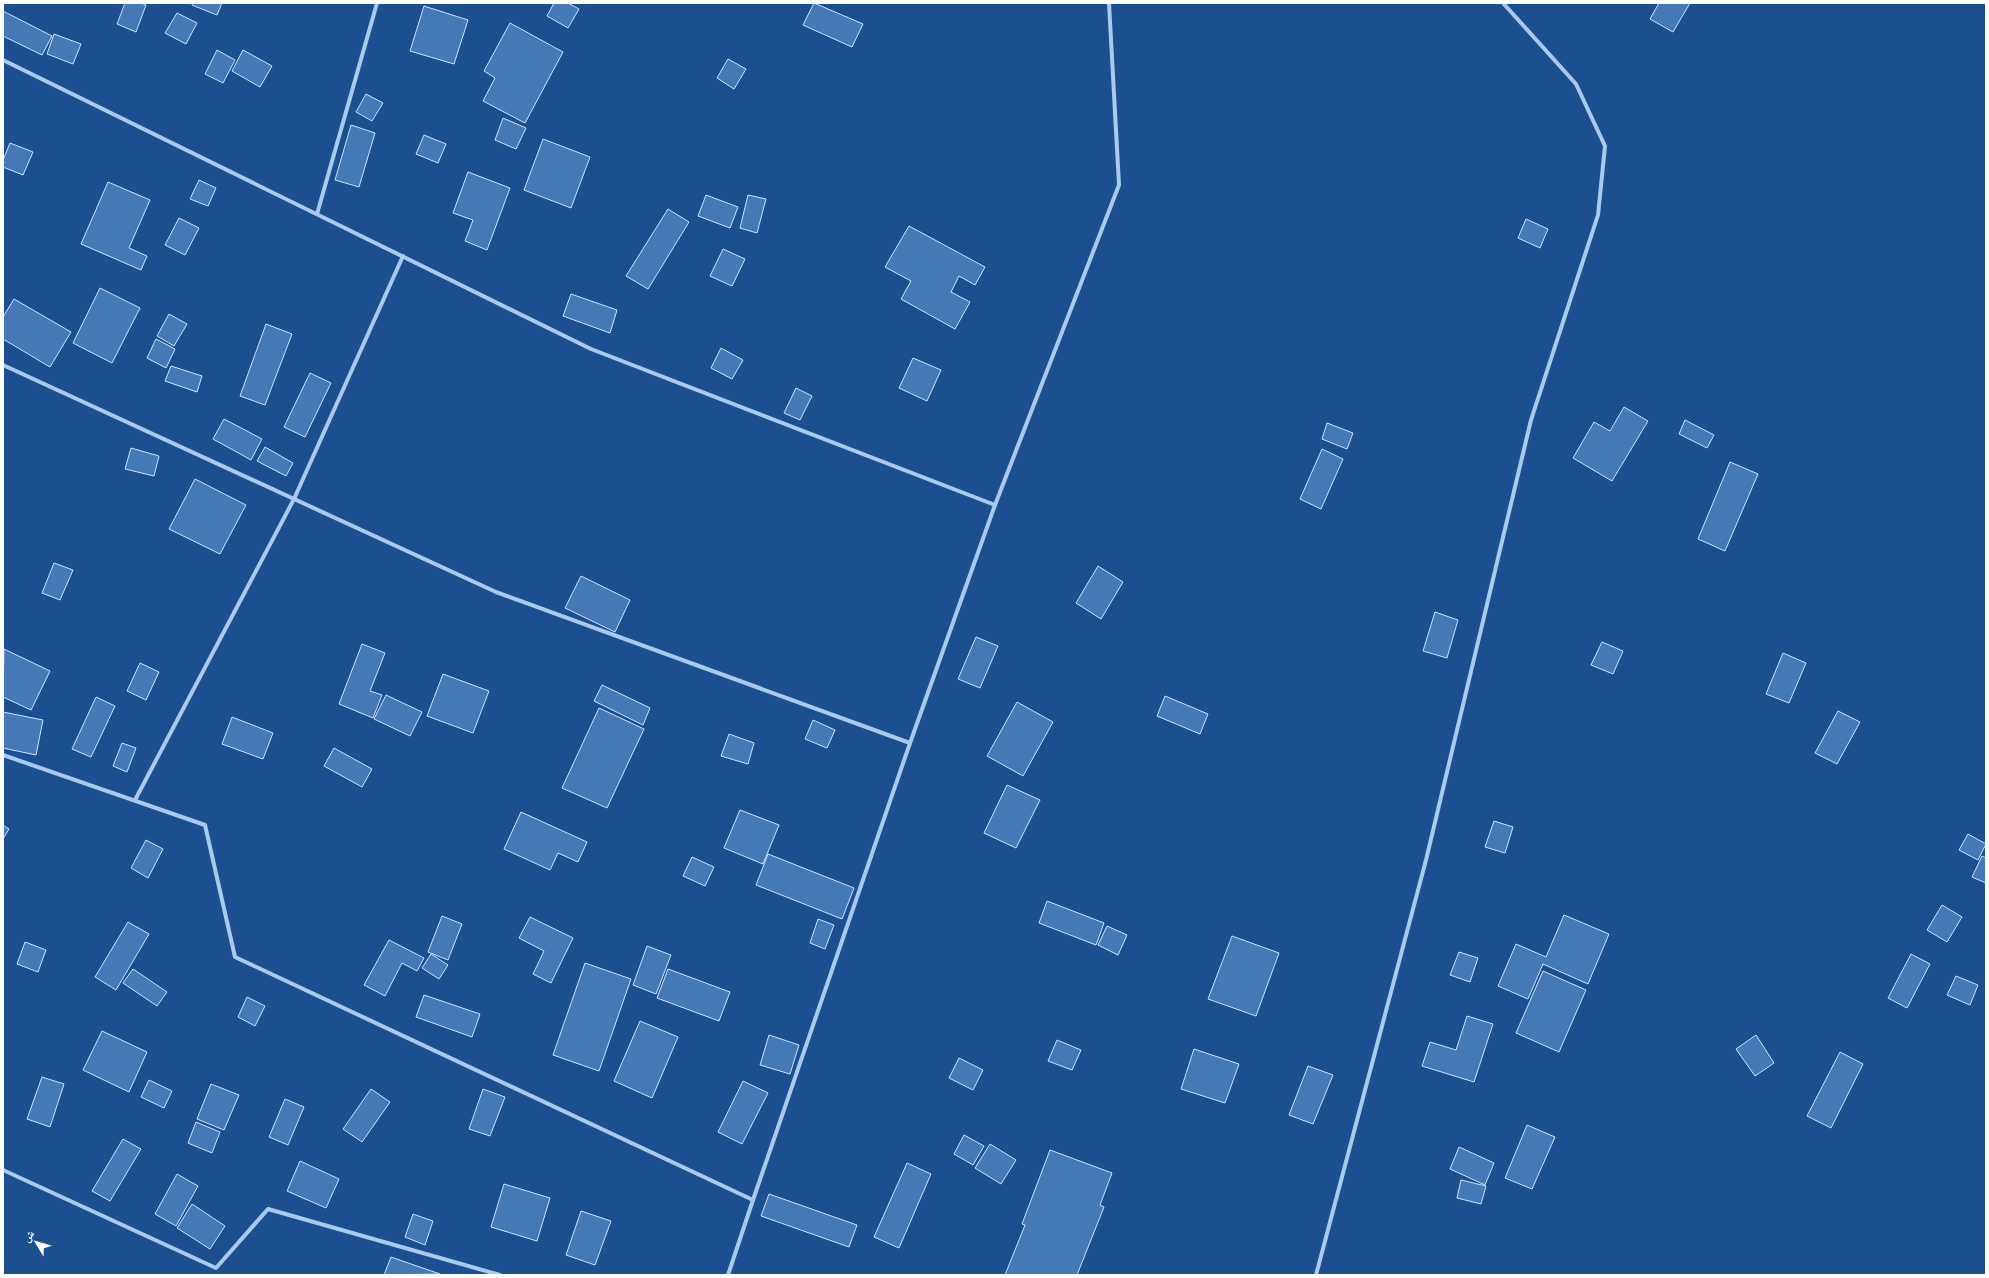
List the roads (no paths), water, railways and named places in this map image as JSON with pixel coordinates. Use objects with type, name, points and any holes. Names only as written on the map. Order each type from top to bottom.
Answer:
[{"type":"street","points":[[317,214],[377,3]]},
{"type":"street","points":[[728,1275],[910,743],[995,506],[1119,185],[1109,3]]},
{"type":"street","points":[[1316,1275],[1426,860],[1531,420],[1598,215],[1606,146],[1576,84],[1503,3]]},
{"type":"street","points":[[3,60],[591,349],[995,506]]},
{"type":"street","points":[[135,800],[294,499],[404,256]]},
{"type":"street","points":[[3,365],[496,592],[910,743]]},
{"type":"street","points":[[3,755],[205,824],[235,957],[753,1200]]},
{"type":"street","points":[[3,1170],[216,1268],[268,1209],[500,1275]]}]
